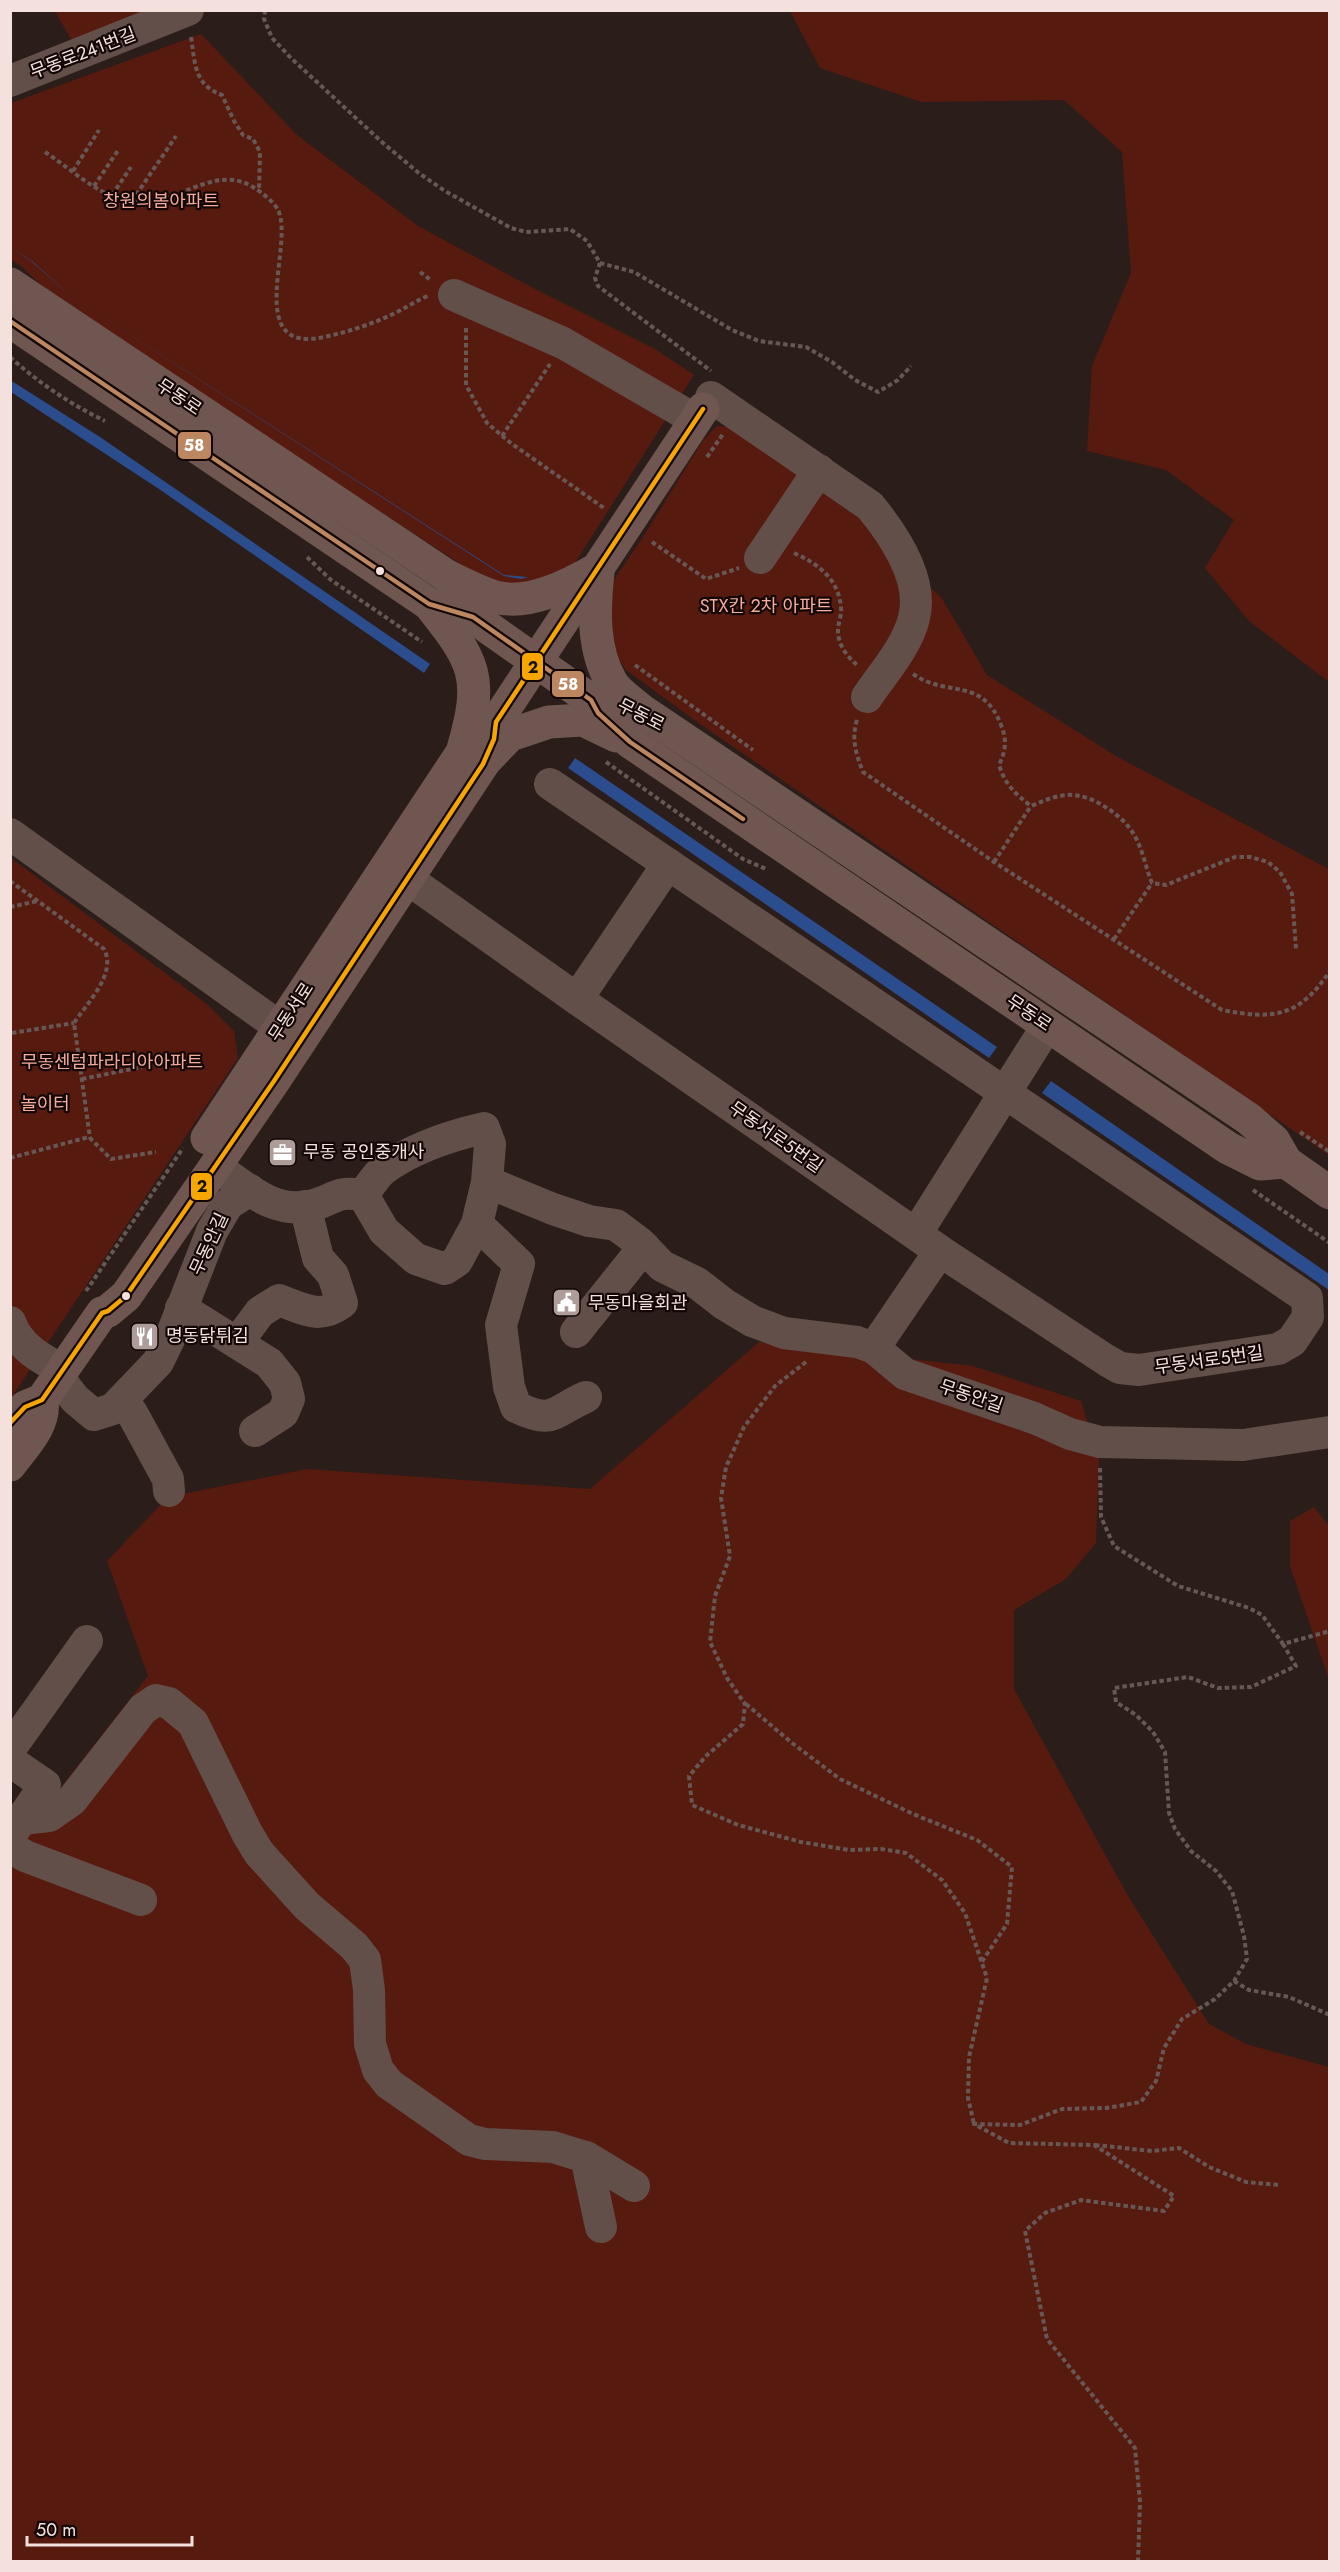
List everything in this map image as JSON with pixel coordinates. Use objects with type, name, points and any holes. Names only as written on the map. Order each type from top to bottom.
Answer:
[{"type":"main road","name":"무동로","points":[[10,284],[447,576],[461,593],[473,617]]},
{"type":"main road","name":"무동로","points":[[10,321],[429,604],[459,615],[473,617]]},
{"type":"main road","points":[[473,757],[494,739],[495,722],[704,409]]},
{"type":"main road","points":[[447,576],[496,597],[525,597],[548,593],[599,568]]},
{"type":"main road","points":[[599,568],[594,609],[597,637],[603,661],[613,684],[644,712]]},
{"type":"main road","points":[[429,604],[468,658],[476,688],[473,757]]},
{"type":"main road","points":[[473,617],[591,700]]},
{"type":"main road","name":"무동로","points":[[1286,1162],[1260,1164],[1228,1148],[630,742],[598,713],[591,700],[609,700],[644,712],[1249,1119],[1274,1141],[1286,1162],[1329,1193]]},
{"type":"main road","points":[[473,757],[510,735],[549,723],[584,720],[630,742]]},
{"type":"main road","name":"무동서로","points":[[10,1465],[36,1429],[54,1382],[94,1303],[281,1028],[397,871],[473,757]]},
{"type":"main road","name":"무동서로","points":[[94,1303],[108,1311],[126,1296],[274,1081],[397,871]]},
{"type":"main road","name":"무동서로","points":[[10,1423],[54,1382]]},
{"type":"street","name":"무동로241번길","points":[[10,81],[187,11]]},
{"type":"street","points":[[454,295],[704,409],[819,470],[870,506],[885,525],[905,562],[913,584],[916,604],[914,619],[880,679]]},
{"type":"street","points":[[760,558],[819,470]]},
{"type":"street","name":"무동서로5번길","points":[[397,871],[576,999],[928,1243],[1120,1368],[1139,1370],[1278,1349],[1292,1341],[1308,1317],[1307,1298],[550,784]]},
{"type":"street","points":[[10,834],[281,1028]]},
{"type":"street","points":[[576,999],[668,864]]},
{"type":"street","points":[[874,1348],[1005,1093],[1047,1026]]},
{"type":"street","points":[[484,1128],[490,1144],[482,1210],[457,1261],[445,1269],[416,1259],[384,1231],[363,1195],[382,1170],[425,1146],[449,1136],[484,1128]]},
{"type":"street","points":[[215,1166],[267,1203],[291,1208],[315,1204],[342,1192],[363,1195]]},
{"type":"street","name":"무동안길","points":[[487,1182],[553,1209],[589,1221],[616,1225],[644,1247],[662,1266],[697,1283],[724,1304],[752,1321],[784,1333],[835,1339],[874,1348],[905,1374],[1034,1418],[1070,1434],[1100,1442],[1243,1446],[1329,1432]]},
{"type":"street","name":"무동안길","points":[[54,1382],[94,1415],[113,1409],[122,1401],[158,1362],[218,1222],[228,1204],[250,1190]]},
{"type":"street","points":[[237,1343],[260,1312],[279,1300],[314,1312],[330,1311],[342,1303],[333,1275],[318,1258],[305,1206]]},
{"type":"street","points":[[477,1224],[519,1264],[501,1325],[509,1387],[516,1407],[537,1417],[555,1415],[586,1397]]},
{"type":"street","points":[[576,1332],[644,1247]]},
{"type":"street","points":[[181,1308],[269,1363],[285,1383],[289,1399],[284,1413],[255,1431]]},
{"type":"street","points":[[10,1322],[26,1347],[40,1359],[54,1382]]},
{"type":"street","points":[[122,1401],[132,1413],[168,1479],[169,1491]]},
{"type":"street","points":[[10,1749],[87,1641]]},
{"type":"street","points":[[14,1834],[49,1816],[72,1800],[143,1709],[156,1700],[169,1702],[193,1723],[259,1853],[307,1906],[354,1946],[364,1960],[369,1990],[370,2044],[378,2070],[390,2085],[469,2140],[485,2144],[553,2147],[586,2157],[634,2186]]},
{"type":"street","points":[[10,1761],[45,1785],[14,1834]]},
{"type":"street","points":[[14,1834],[25,1856],[141,1900]]},
{"type":"street","points":[[586,2157],[601,2227]]},
{"type":"path","points":[[265,10],[272,38],[337,101],[420,174],[455,197],[511,228],[526,232],[570,229],[587,241],[600,263],[634,272],[732,330],[759,341],[806,347],[832,362],[855,380],[878,392],[898,380],[911,366]]},
{"type":"path","points":[[187,11],[196,70],[203,85],[210,91],[222,95],[243,135],[253,139],[260,152],[259,192]]},
{"type":"path","points":[[73,171],[99,130]]},
{"type":"path","points":[[131,202],[176,136]]},
{"type":"path","points":[[94,186],[118,148]]},
{"type":"path","points":[[45,152],[94,186],[131,202],[156,201],[218,180],[242,182],[259,192],[277,209],[282,229],[275,296],[281,322],[291,336],[303,339],[322,338],[357,328],[395,313],[434,293],[454,295],[464,315],[468,338],[466,385],[487,423],[604,508]]},
{"type":"path","points":[[112,195],[131,167]]},
{"type":"path","points":[[600,263],[595,278],[598,286],[711,371],[717,387],[704,409]]},
{"type":"path","points":[[502,436],[563,343]]},
{"type":"path","points":[[10,357],[31,376],[75,406],[113,425]]},
{"type":"path","points":[[704,461],[722,435],[728,432]]},
{"type":"path","points":[[598,517],[610,498]]},
{"type":"path","points":[[652,542],[706,579],[725,574],[771,553],[794,553],[816,563],[829,576],[838,593],[841,608],[838,632],[843,652],[880,679],[920,678],[980,695],[994,707],[1006,739],[1005,751],[999,765],[1003,780],[1015,795],[1032,806]]},
{"type":"path","points":[[306,555],[331,580],[430,647]]},
{"type":"path","points":[[629,661],[741,740],[757,754]]},
{"type":"path","points":[[880,679],[853,733],[856,756],[863,772],[994,862],[1222,1010],[1255,1016],[1280,1013],[1300,1004],[1316,991],[1329,971]]},
{"type":"path","points":[[994,862],[1032,806],[1053,797],[1070,794],[1088,799],[1117,814],[1132,831],[1152,883]]},
{"type":"path","points":[[1152,883],[1166,885],[1234,857],[1250,856],[1268,862],[1280,872],[1292,894],[1296,949]]},
{"type":"path","points":[[10,881],[104,949],[109,958],[107,973],[74,1023],[90,1138],[111,1159],[156,1152]]},
{"type":"path","points":[[1114,939],[1152,883]]},
{"type":"path","points":[[10,907],[39,901]]},
{"type":"path","points":[[12,1033],[74,1023]]},
{"type":"path","points":[[82,1079],[142,1067]]},
{"type":"path","points":[[1290,1125],[1329,1152]]},
{"type":"path","points":[[10,1158],[90,1138]]},
{"type":"path","points":[[94,1303],[184,1146]]},
{"type":"path","points":[[835,1339],[775,1386],[744,1427],[726,1467],[722,1498],[730,1556],[716,1596],[710,1641],[727,1678],[745,1704],[840,1779],[913,1814],[977,1840],[1012,1867],[1007,1924],[981,1963]]},
{"type":"path","points":[[974,2124],[1020,2124],[1062,2109],[1106,2108],[1141,2102],[1156,2081],[1164,2048],[1182,2019],[1215,1999],[1234,1981],[1247,1959],[1244,1936],[1232,1891],[1216,1871],[1191,1851],[1175,1829],[1169,1813],[1165,1752],[1153,1732],[1136,1715],[1116,1702],[1114,1688],[1188,1677],[1218,1688],[1251,1687],[1296,1666],[1262,1615],[1249,1608],[1178,1586],[1114,1546],[1101,1517],[1100,1442]]},
{"type":"path","points":[[1283,1644],[1329,1631]]},
{"type":"path","points":[[745,1704],[743,1724],[706,1756],[689,1776],[692,1805],[738,1825],[801,1842],[849,1850],[881,1848],[906,1853],[942,1880],[965,1913],[987,1978],[969,2057],[968,2098],[974,2124],[1009,2143],[1094,2145],[1152,2151],[1179,2148],[1209,2167],[1246,2182],[1279,2185]]},
{"type":"path","points":[[1234,1981],[1249,1990],[1289,1997],[1329,2016]]},
{"type":"path","points":[[1094,2145],[1174,2196],[1164,2211],[1082,2200],[1045,2213],[1025,2231],[1047,2339],[1135,2448],[1140,2502],[1138,2562]]},
{"type":"green space","points":[[55,11],[158,11],[74,45]]},
{"type":"green space","points":[[790,11],[1329,11],[1329,682],[1249,621],[1205,568],[1234,520],[1166,470],[1087,451],[1092,366],[1131,273],[1122,152],[1064,100],[921,102],[820,68]]},
{"type":"green space","name":"창원의봄아파트","points":[[201,34],[297,135],[418,226],[535,289],[655,349],[694,375],[570,571],[530,589],[490,583],[66,308],[11,259],[11,103]]},
{"type":"green space","name":"STX칸 2차 아파트","points":[[717,426],[733,427],[851,500],[894,556],[941,597],[987,675],[1116,756],[1329,869],[1329,1155],[697,722],[626,670],[607,641],[613,581],[702,442]]},
{"type":"green space","name":"무동센텀파라디아아파트","points":[[11,858],[208,1005],[234,1031],[238,1058],[11,1398]]},
{"type":"green space","points":[[759,1342],[973,1366],[1081,1401],[1099,1460],[1096,1543],[1066,1579],[1014,1610],[1014,1689],[1128,1896],[1209,2024],[1246,2044],[1329,2067],[1329,2561],[11,2562],[11,1851],[148,1676],[107,1561],[168,1497],[307,1469],[590,1489]]},
{"type":"green space","points":[[1314,1507],[1329,1526],[1329,1680],[1290,1566],[1290,1521]]},
{"type":"water","points":[[10,247],[32,261],[74,299],[31,261]]},
{"type":"water","points":[[74,299],[504,575],[528,577],[521,579],[504,576]]},
{"type":"water","points":[[10,380],[100,437],[430,664],[424,673],[159,489],[11,392]]},
{"type":"water","points":[[575,758],[997,1047],[989,1058],[568,768]]},
{"type":"water","points":[[1051,1081],[1329,1274],[1329,1290],[1042,1093]]},
{"type":"transit line","name":"58","points":[[10,321],[429,604],[473,617],[591,700],[598,713],[630,742],[743,819]]},
{"type":"transit line","name":"2","points":[[10,1423],[25,1407],[42,1400],[102,1313],[108,1311],[126,1296],[274,1081],[483,764],[494,739],[496,722],[703,409]]},
{"type":"place","name":"무동 공인중개사","points":[[282,1152]]},
{"type":"place","name":"무동마을회관","points":[[567,1303]]},
{"type":"place","name":"명동닭튀김","points":[[145,1336]]},
{"type":"park label","name":"놀이터","points":[[45,1104]]}]
